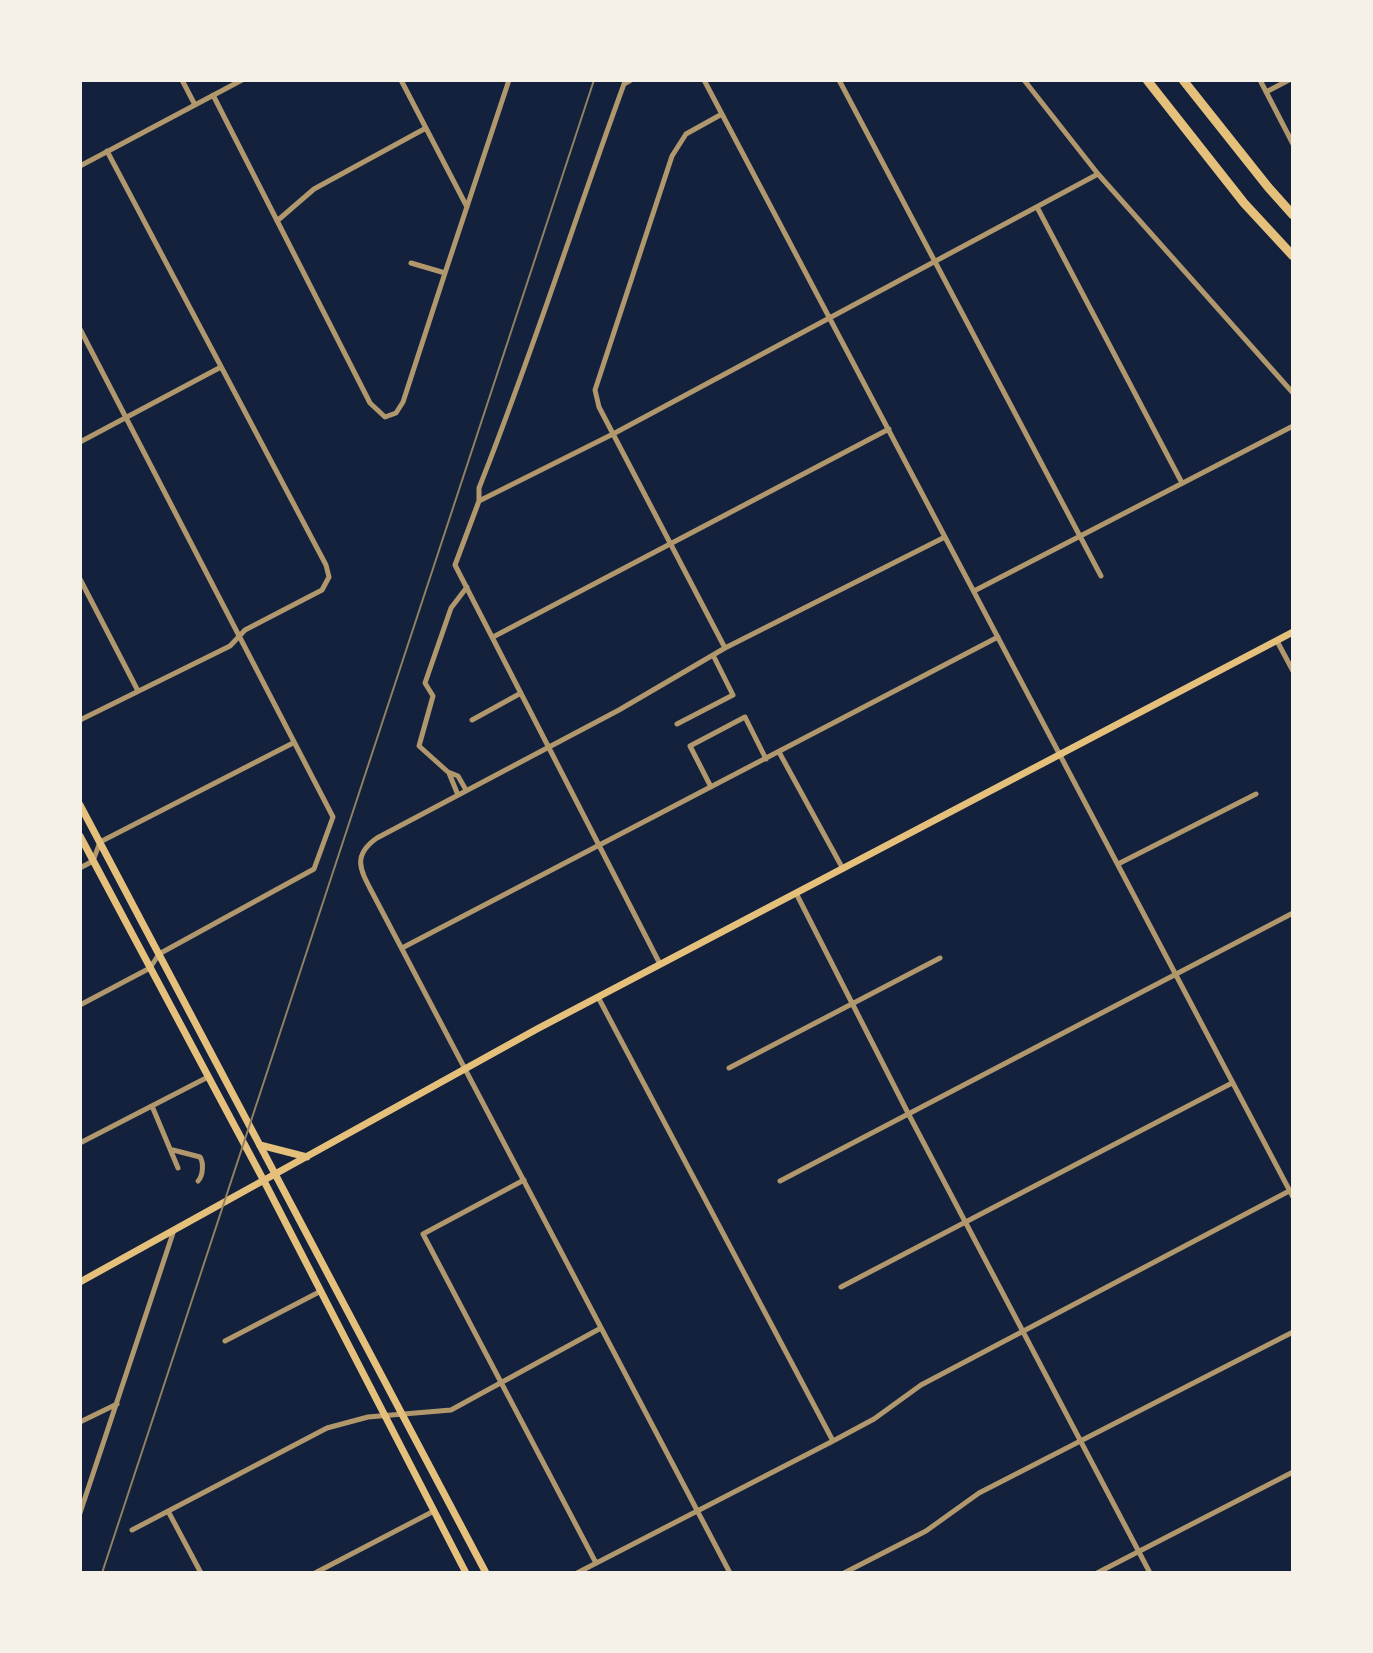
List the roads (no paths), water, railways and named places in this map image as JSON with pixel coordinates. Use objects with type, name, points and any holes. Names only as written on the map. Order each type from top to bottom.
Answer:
[{"type":"highway","points":[[1147,80],[1244,203],[1293,256]]},
{"type":"highway","points":[[1183,80],[1293,215]]},
{"type":"main road","points":[[80,1282],[598,997],[1293,632]]},
{"type":"main road","points":[[80,805],[486,1573]]},
{"type":"main road","points":[[80,836],[264,1181],[466,1573]]},
{"type":"main road","points":[[260,1145],[307,1157]]},
{"type":"main road","points":[[321,1291],[333,1285]]},
{"type":"street","points":[[182,80],[195,105]]},
{"type":"street","points":[[81,163],[242,80]]},
{"type":"street","points":[[401,80],[467,207]]},
{"type":"street","points":[[213,95],[370,403],[385,417],[396,413],[403,402],[509,80]]},
{"type":"street","points":[[631,80],[624,84],[588,181],[479,488],[479,501],[455,565],[660,964]]},
{"type":"street","points":[[577,1573],[874,1419],[921,1385],[1292,1192],[704,80]]},
{"type":"street","points":[[839,80],[1101,576]]},
{"type":"street","points":[[1024,80],[1098,174],[1293,393]]},
{"type":"street","points":[[1260,80],[1293,144]]},
{"type":"street","points":[[1266,92],[1289,80]]},
{"type":"street","points":[[722,114],[686,134],[679,144],[667,171],[595,390],[599,407],[725,648]]},
{"type":"street","points":[[277,221],[314,189],[426,128]]},
{"type":"street","points":[[80,720],[230,646],[245,630],[314,595],[328,581],[326,565],[107,151]]},
{"type":"street","points":[[479,501],[613,434],[1098,174]]},
{"type":"street","points":[[1037,207],[1182,483]]},
{"type":"street","points":[[411,263],[445,273]]},
{"type":"street","points":[[80,329],[333,817],[314,869],[159,954],[150,968],[80,1005]]},
{"type":"street","points":[[80,442],[221,367]]},
{"type":"street","points":[[974,591],[1293,426]]},
{"type":"street","points":[[492,637],[889,429]]},
{"type":"street","points":[[730,1573],[361,870],[362,854],[377,838],[631,703],[725,648],[945,537]]},
{"type":"street","points":[[80,579],[138,691]]},
{"type":"street","points":[[466,790],[458,776],[448,772],[419,746],[433,696],[425,683],[451,608],[467,587]]},
{"type":"street","points":[[402,948],[998,637]]},
{"type":"street","points":[[1277,641],[1293,671]]},
{"type":"street","points":[[677,724],[733,695],[713,655]]},
{"type":"street","points":[[472,720],[521,693]]},
{"type":"street","points":[[711,787],[690,746],[745,717],[766,759]]},
{"type":"street","points":[[80,868],[93,861],[100,842],[293,743]]},
{"type":"street","points":[[779,752],[843,869]]},
{"type":"street","points":[[448,772],[458,795]]},
{"type":"street","points":[[1118,864],[1256,794]]},
{"type":"street","points":[[796,893],[965,1223],[1150,1573]]},
{"type":"street","points":[[780,1181],[1293,913]]},
{"type":"street","points":[[729,1068],[940,958]]},
{"type":"street","points":[[598,997],[833,1441]]},
{"type":"street","points":[[80,1143],[208,1077]]},
{"type":"street","points":[[841,1287],[1232,1083]]},
{"type":"street","points":[[152,1106],[178,1168]]},
{"type":"street","points":[[172,1150],[200,1157],[201,1175],[198,1181]]},
{"type":"street","points":[[524,1180],[423,1234],[596,1563]]},
{"type":"street","points":[[80,1513],[173,1233]]},
{"type":"street","points":[[225,1341],[321,1291]]},
{"type":"street","points":[[132,1530],[327,1428],[385,1415],[451,1410],[601,1328]]},
{"type":"street","points":[[844,1573],[926,1531],[979,1493],[1293,1332]]},
{"type":"street","points":[[80,1422],[118,1403]]},
{"type":"street","points":[[1097,1573],[1293,1472]]},
{"type":"street","points":[[168,1511],[201,1573]]},
{"type":"street","points":[[315,1573],[435,1511]]},
{"type":"railway","points":[[102,1573],[594,80]]}]
